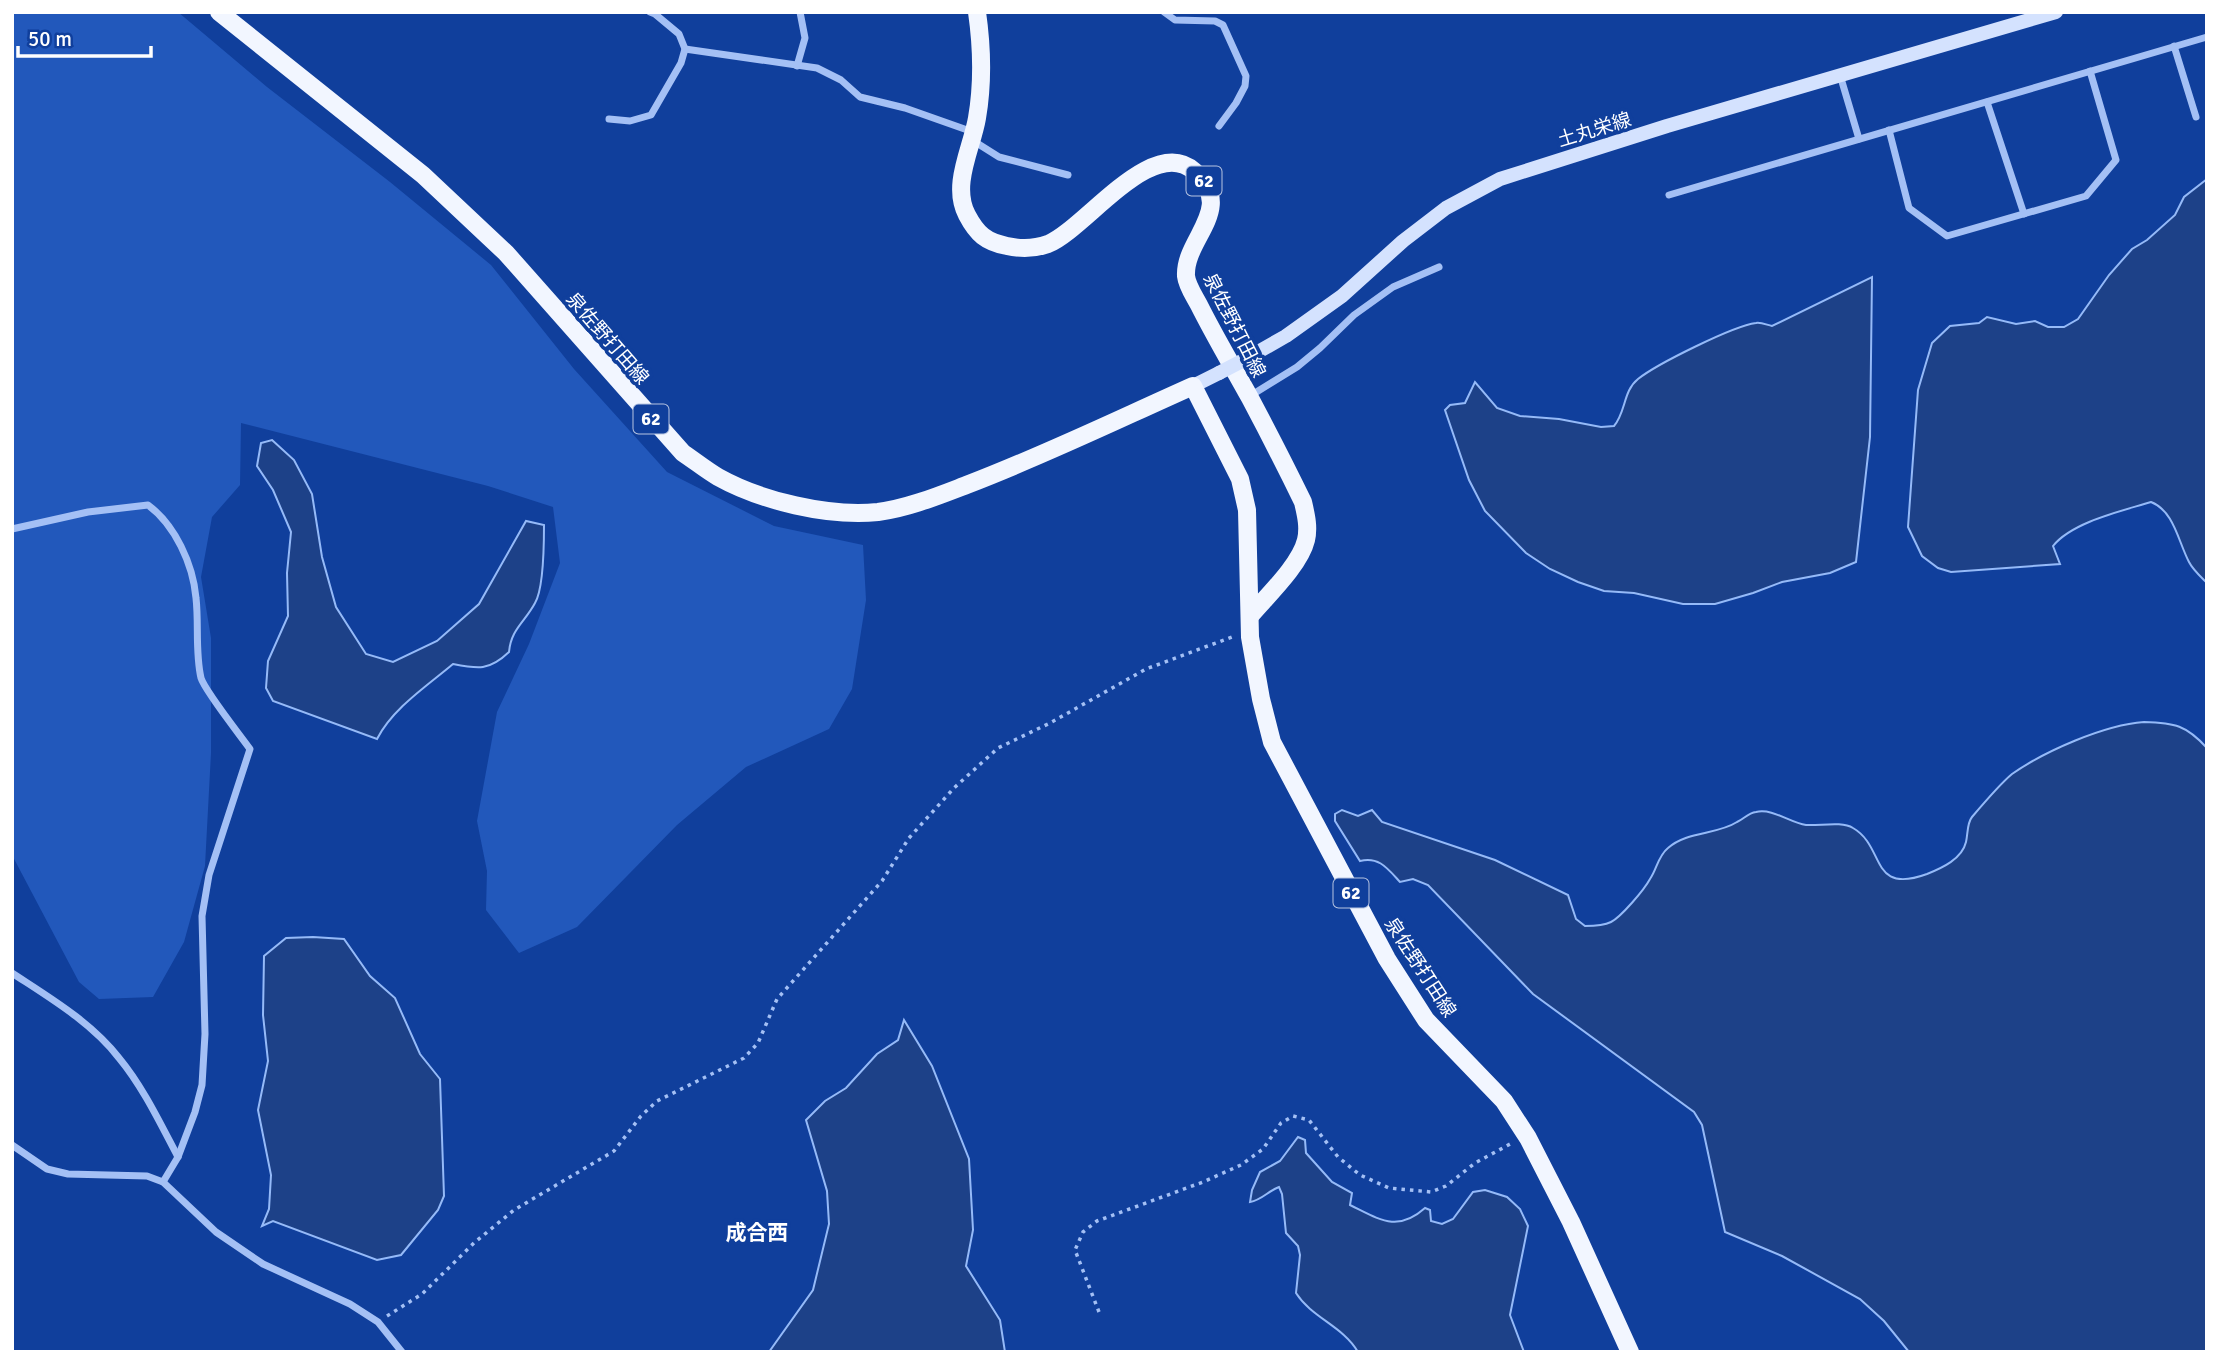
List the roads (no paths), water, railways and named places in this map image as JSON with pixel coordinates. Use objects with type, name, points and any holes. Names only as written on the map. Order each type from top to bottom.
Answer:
[{"type":"main road","name":"泉佐野打田線","points":[[219,12],[423,175],[496,245],[683,453],[718,477],[761,496],[800,506],[843,512],[878,512],[933,498],[1002,471],[1193,386],[1240,478],[1247,510],[1250,623],[1261,699],[1272,742],[1380,947],[1426,1020],[1504,1101],[1526,1135],[1630,1352]]},
{"type":"main road","name":"泉佐野打田線","points":[[977,12],[982,46],[977,117],[961,180],[963,208],[974,229],[987,241],[1027,249],[1049,243],[1068,232],[1093,209],[1146,169],[1173,161],[1191,168],[1206,183],[1211,204],[1208,223],[1187,263],[1186,279],[1223,354],[1249,397],[1304,502],[1307,520],[1305,542],[1290,568],[1250,623]]},
{"type":"main road","name":"土丸栄線","points":[[1193,386],[1286,335],[1342,296],[1403,241],[1446,208],[1500,179],[2056,12]]},
{"type":"street","points":[[797,65],[805,38],[800,12]]},
{"type":"street","points":[[1164,12],[1175,20],[1215,21],[1223,25],[1246,76],[1245,86],[1236,103],[1219,126]]},
{"type":"street","points":[[609,120],[630,121],[651,115],[681,63],[685,49],[679,34],[654,13]]},
{"type":"street","points":[[1669,195],[2207,37]]},
{"type":"street","points":[[2174,46],[2196,117]]},
{"type":"street","points":[[685,49],[817,68],[841,80],[860,97],[905,108],[972,136],[999,157],[1068,175]]},
{"type":"street","points":[[1889,131],[1909,208],[1947,236],[2086,196],[2116,160],[2090,71]]},
{"type":"street","points":[[1840,75],[1859,139]]},
{"type":"street","points":[[1987,102],[2024,214]]},
{"type":"street","points":[[1249,397],[1297,367],[1354,315],[1393,287],[1439,267]]},
{"type":"street","points":[[12,529],[88,512],[148,505],[160,513],[189,565],[196,595],[202,681],[250,750],[209,875],[202,916],[205,1034],[202,1085],[178,1157],[163,1182]]},
{"type":"street","points":[[12,973],[62,1006],[120,1058],[155,1113],[178,1157]]},
{"type":"street","points":[[12,1145],[47,1168],[68,1174],[147,1175],[163,1182],[216,1232],[263,1264],[351,1304],[378,1322],[402,1352]]},
{"type":"district","name":"成合西","points":[[757,1233]]}]
